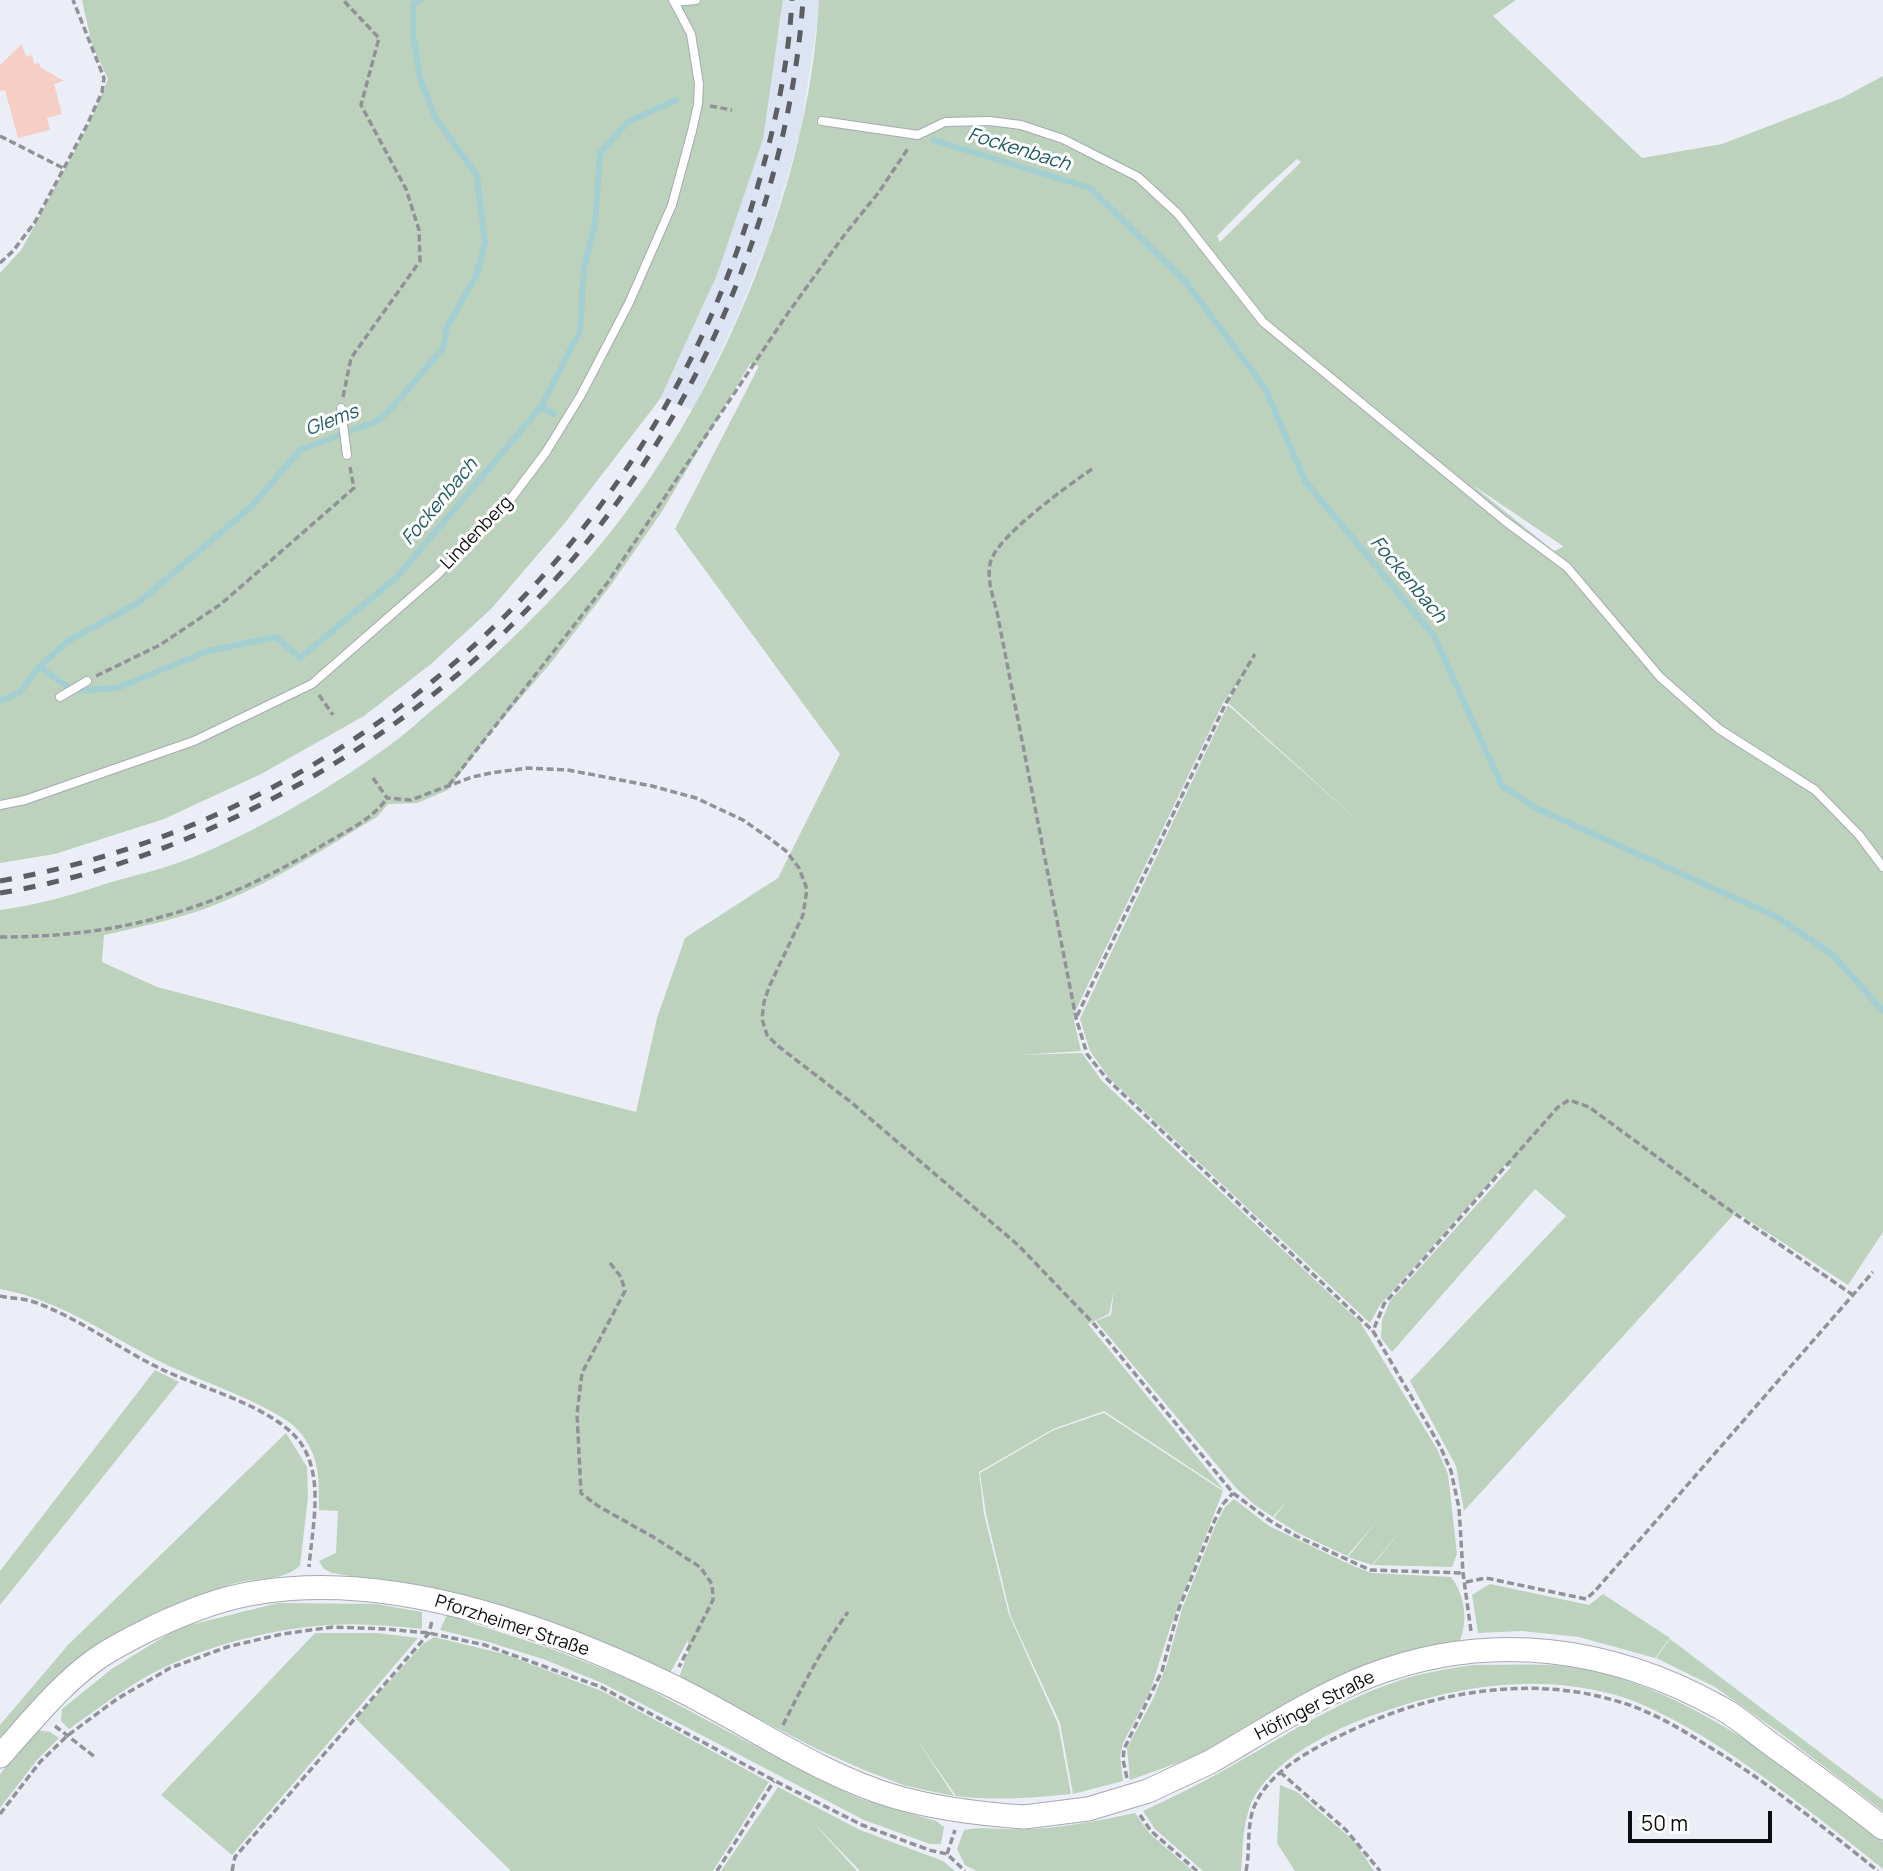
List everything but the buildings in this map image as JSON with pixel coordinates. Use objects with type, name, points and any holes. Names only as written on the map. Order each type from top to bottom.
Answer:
[{"type":"street","name":"Pforzheimer Straße","points":[[0,1756],[39,1712],[94,1660],[177,1616],[214,1602],[249,1594],[308,1587],[383,1590],[491,1615],[573,1643],[670,1685],[831,1771],[894,1797],[960,1812]]},
{"type":"street","name":"Höfinger Straße","points":[[960,1812],[1024,1817],[1088,1809],[1148,1791],[1210,1762],[1323,1698],[1369,1676],[1422,1659],[1472,1650],[1524,1648],[1578,1654],[1645,1671],[1722,1708],[1883,1828]]},
{"type":"lane","points":[[673,1],[696,0]]},
{"type":"lane","name":"Lindenberg","points":[[0,805],[25,800],[194,741],[312,684],[438,574],[507,503],[547,453],[581,395],[629,303],[672,205],[698,104],[699,84],[691,34],[673,1]]},
{"type":"lane","points":[[822,121],[918,135],[945,122],[989,121],[1021,125],[1063,139],[1138,177],[1178,214],[1263,322],[1505,521],[1567,567],[1660,677],[1719,729],[1815,790],[1859,835],[1883,867]]},
{"type":"lane","points":[[341,408],[347,455]]},
{"type":"lane","points":[[60,697],[87,681]]},
{"type":"path","points":[[0,263],[13,251],[34,222],[88,125],[102,92],[104,78],[73,0]]},
{"type":"path","points":[[341,408],[351,358],[420,261],[419,230],[406,189],[361,105],[379,38],[343,0]]},
{"type":"path","points":[[698,104],[732,110]]},
{"type":"path","points":[[447,786],[608,582],[788,313],[918,135]]},
{"type":"path","points":[[0,136],[63,168]]},
{"type":"path","points":[[87,681],[112,666],[160,645],[221,604],[354,488],[347,455]]},
{"type":"path","points":[[1092,468],[1005,538],[990,562],[990,588],[997,612],[1076,1018],[1087,1054],[1107,1079],[1373,1331],[1440,1446],[1451,1471],[1459,1508],[1472,1650]]},
{"type":"path","points":[[1076,1018],[1226,703],[1255,654]]},
{"type":"path","points":[[312,684],[333,715]]},
{"type":"path","points":[[387,798],[411,800],[472,777],[527,768],[568,770],[611,777],[696,798],[743,820],[786,851],[799,868],[807,889],[803,915],[764,1003],[762,1019],[767,1035],[852,1103],[1018,1245],[1094,1324],[1233,1493],[1296,1536],[1370,1570],[1463,1573]]},
{"type":"path","points":[[373,778],[387,798]]},
{"type":"path","points":[[0,937],[44,937],[104,931],[166,918],[226,897],[289,865],[377,813],[387,798]]},
{"type":"path","points":[[1373,1331],[1384,1304],[1558,1107],[1569,1100],[1589,1107],[1721,1204],[1853,1295]]},
{"type":"path","points":[[610,1263],[621,1278],[625,1291],[582,1373],[577,1414],[581,1493],[700,1567],[712,1584],[713,1600],[670,1685]]},
{"type":"path","points":[[1466,1582],[1486,1578],[1586,1599],[1873,1272]]},
{"type":"path","points":[[0,1296],[34,1301],[60,1313],[159,1368],[269,1416],[290,1432],[300,1444],[313,1469],[308,1587]]},
{"type":"path","points":[[1127,1779],[1124,1749],[1162,1671],[1178,1611],[1213,1524],[1222,1505],[1233,1493]]},
{"type":"path","points":[[232,1871],[235,1857],[429,1633],[437,1601]]},
{"type":"path","points":[[775,1741],[805,1679],[828,1639],[848,1612]]},
{"type":"path","points":[[0,1814],[40,1762],[67,1736],[117,1699],[170,1668],[227,1647],[282,1633],[333,1627],[429,1633],[485,1645],[601,1687],[862,1825],[947,1854],[965,1871]]},
{"type":"path","points":[[1246,1871],[1252,1812],[1260,1796],[1280,1772],[1333,1739],[1387,1715],[1462,1694],[1510,1689],[1563,1690],[1613,1700],[1667,1721],[1724,1755],[1799,1807],[1878,1871]]},
{"type":"path","points":[[39,1712],[95,1757]]},
{"type":"path","points":[[1280,1772],[1346,1830],[1380,1871]]},
{"type":"path","points":[[717,1871],[775,1781]]},
{"type":"path","points":[[947,1854],[960,1812]]},
{"type":"path","points":[[1140,1814],[1152,1831],[1197,1871]]},
{"type":"shaded area","points":[[783,0],[819,0],[800,134],[769,238],[738,315],[693,410],[660,399],[717,275],[780,29]]},
{"type":"green space","points":[[82,0],[783,0],[763,139],[717,275],[660,399],[564,524],[491,609],[431,664],[364,716],[261,774],[164,819],[55,854],[0,863],[0,273],[22,249],[89,124],[108,79],[92,45]]},
{"type":"green space","points":[[819,0],[1516,0],[1493,16],[1642,158],[1722,144],[1842,98],[1883,76],[1883,1232],[1848,1285],[1736,1212],[1464,1511],[1456,1466],[1410,1381],[1566,1216],[1535,1189],[1392,1352],[1381,1338],[1382,1320],[1390,1301],[1511,1167],[1506,1164],[1380,1305],[1370,1323],[1109,1078],[1090,1051],[1080,1019],[1228,705],[1364,826],[1227,702],[1246,673],[1224,701],[1073,1016],[1081,1051],[1019,1055],[1082,1053],[1102,1081],[1360,1322],[1437,1449],[1448,1474],[1457,1554],[1452,1567],[1373,1565],[1407,1523],[1372,1565],[1348,1557],[1378,1520],[1347,1556],[1298,1533],[1274,1518],[1287,1500],[1273,1517],[1255,1505],[1237,1489],[1096,1321],[1111,1315],[1114,1291],[1109,1314],[1088,1324],[1224,1490],[1104,1411],[1053,1429],[979,1472],[984,1514],[1009,1615],[1058,1724],[1071,1794],[1014,1798],[956,1796],[916,1738],[954,1796],[906,1786],[817,1749],[679,1678],[690,1646],[686,1639],[687,1642],[670,1673],[399,1584],[332,1573],[324,1569],[319,1561],[336,1553],[338,1511],[319,1510],[317,1467],[311,1449],[298,1430],[257,1404],[169,1366],[66,1311],[23,1294],[0,1289],[0,910],[58,898],[173,865],[241,836],[292,809],[401,737],[484,665],[545,606],[601,544],[644,487],[684,425],[719,358],[751,288],[777,216],[798,143],[812,70]],"holes":[[[1297,159],[1301,162],[1220,242],[1217,236]],[[750,364],[759,366],[675,529],[840,754],[778,878],[685,938],[657,1018],[636,1112],[157,987],[102,962],[104,935],[208,908],[282,873],[377,817],[388,804],[417,803],[448,790],[492,731],[550,664],[611,585],[661,513]],[[1471,484],[1563,546],[1554,551]]]},
{"type":"green space","points":[[155,1370],[179,1382],[0,1605],[0,1571]]},
{"type":"green space","points":[[1104,1413],[1223,1491],[1170,1628],[1150,1692],[1123,1743],[1120,1757],[1123,1781],[1073,1794],[1060,1723],[1011,1617],[986,1514],[980,1473],[1054,1430]]},
{"type":"green space","points":[[286,1433],[307,1467],[308,1497],[300,1566],[285,1575],[236,1583],[178,1603],[120,1632],[67,1670],[43,1692],[0,1741],[0,1725],[68,1645]]},
{"type":"green space","points":[[1234,1499],[1269,1526],[1371,1573],[1451,1577],[1464,1608],[1460,1641],[1417,1649],[1366,1665],[1327,1683],[1192,1758],[1130,1780],[1127,1748],[1154,1697],[1167,1664],[1182,1609],[1216,1524],[1225,1507]]},
{"type":"green space","points":[[1490,1584],[1589,1605],[1603,1594],[1670,1638],[1655,1658],[1579,1637],[1522,1631],[1478,1633],[1472,1595]]},
{"type":"green space","points":[[278,1603],[376,1604],[422,1612],[422,1629],[330,1625],[289,1629],[248,1638],[207,1650],[156,1671],[69,1729],[61,1721],[62,1709],[113,1668],[178,1628]]},
{"type":"green space","points":[[447,1615],[549,1648],[632,1680],[813,1777],[861,1799],[936,1821],[944,1827],[941,1844],[930,1844],[864,1820],[602,1683],[543,1659],[440,1630]]},
{"type":"green space","points":[[315,1633],[377,1633],[418,1638],[232,1855],[161,1795]]},
{"type":"green space","points":[[434,1637],[504,1654],[604,1692],[769,1782],[713,1871],[511,1871],[356,1719],[423,1644]]},
{"type":"green space","points":[[1670,1639],[1883,1800],[1883,1811],[1715,1687],[1656,1658]]},
{"type":"green space","points":[[1473,1665],[1576,1667],[1631,1682],[1670,1698],[1709,1718],[1781,1764],[1883,1842],[1883,1869],[1770,1782],[1689,1728],[1624,1697],[1581,1687],[1550,1684],[1488,1686],[1428,1698],[1368,1717],[1315,1742],[1280,1767],[1255,1796],[1245,1827],[1241,1871],[1203,1871],[1155,1829],[1143,1811],[1353,1699],[1414,1676]]},
{"type":"green space","points":[[38,1730],[50,1732],[59,1738],[37,1760],[0,1808],[0,1774]]},
{"type":"green space","points":[[1280,1785],[1297,1792],[1354,1841],[1374,1871],[1295,1871],[1277,1843]]},
{"type":"green space","points":[[778,1787],[860,1830],[943,1861],[955,1871],[860,1871],[811,1820],[857,1871],[721,1871]]},
{"type":"green space","points":[[1135,1813],[1150,1834],[1193,1871],[976,1871],[965,1865],[957,1849],[964,1830],[1048,1828]]},
{"type":"waterway","name":"Glems","points":[[0,701],[19,693],[39,667],[68,641],[138,603],[252,506],[300,450],[377,421],[391,409],[443,348],[447,327],[477,274],[485,243],[477,176],[435,117],[420,78],[413,34],[413,4],[420,0]]},
{"type":"waterway","name":"Fockenbach","points":[[39,667],[74,691],[117,688],[208,651],[276,637],[300,658],[398,576],[541,407],[580,331],[584,268],[595,223],[600,153],[628,122],[676,100]]},
{"type":"waterway","name":"Fockenbach","points":[[933,140],[1090,188],[1185,281],[1265,388],[1305,481],[1434,636],[1502,786],[1536,808],[1777,917],[1832,954],[1883,1011]]},
{"type":"waterway","points":[[541,407],[554,414]]},
{"type":"railway","points":[[0,881],[128,849],[249,799],[361,735],[463,655],[554,563],[632,460],[697,347],[746,225],[762,170],[782,85],[792,0]]},
{"type":"railway","points":[[0,893],[95,871],[187,839],[246,812],[335,763],[418,706],[494,642],[563,570],[624,492],[678,408],[723,318],[759,222],[775,167],[793,84],[803,0]]}]
